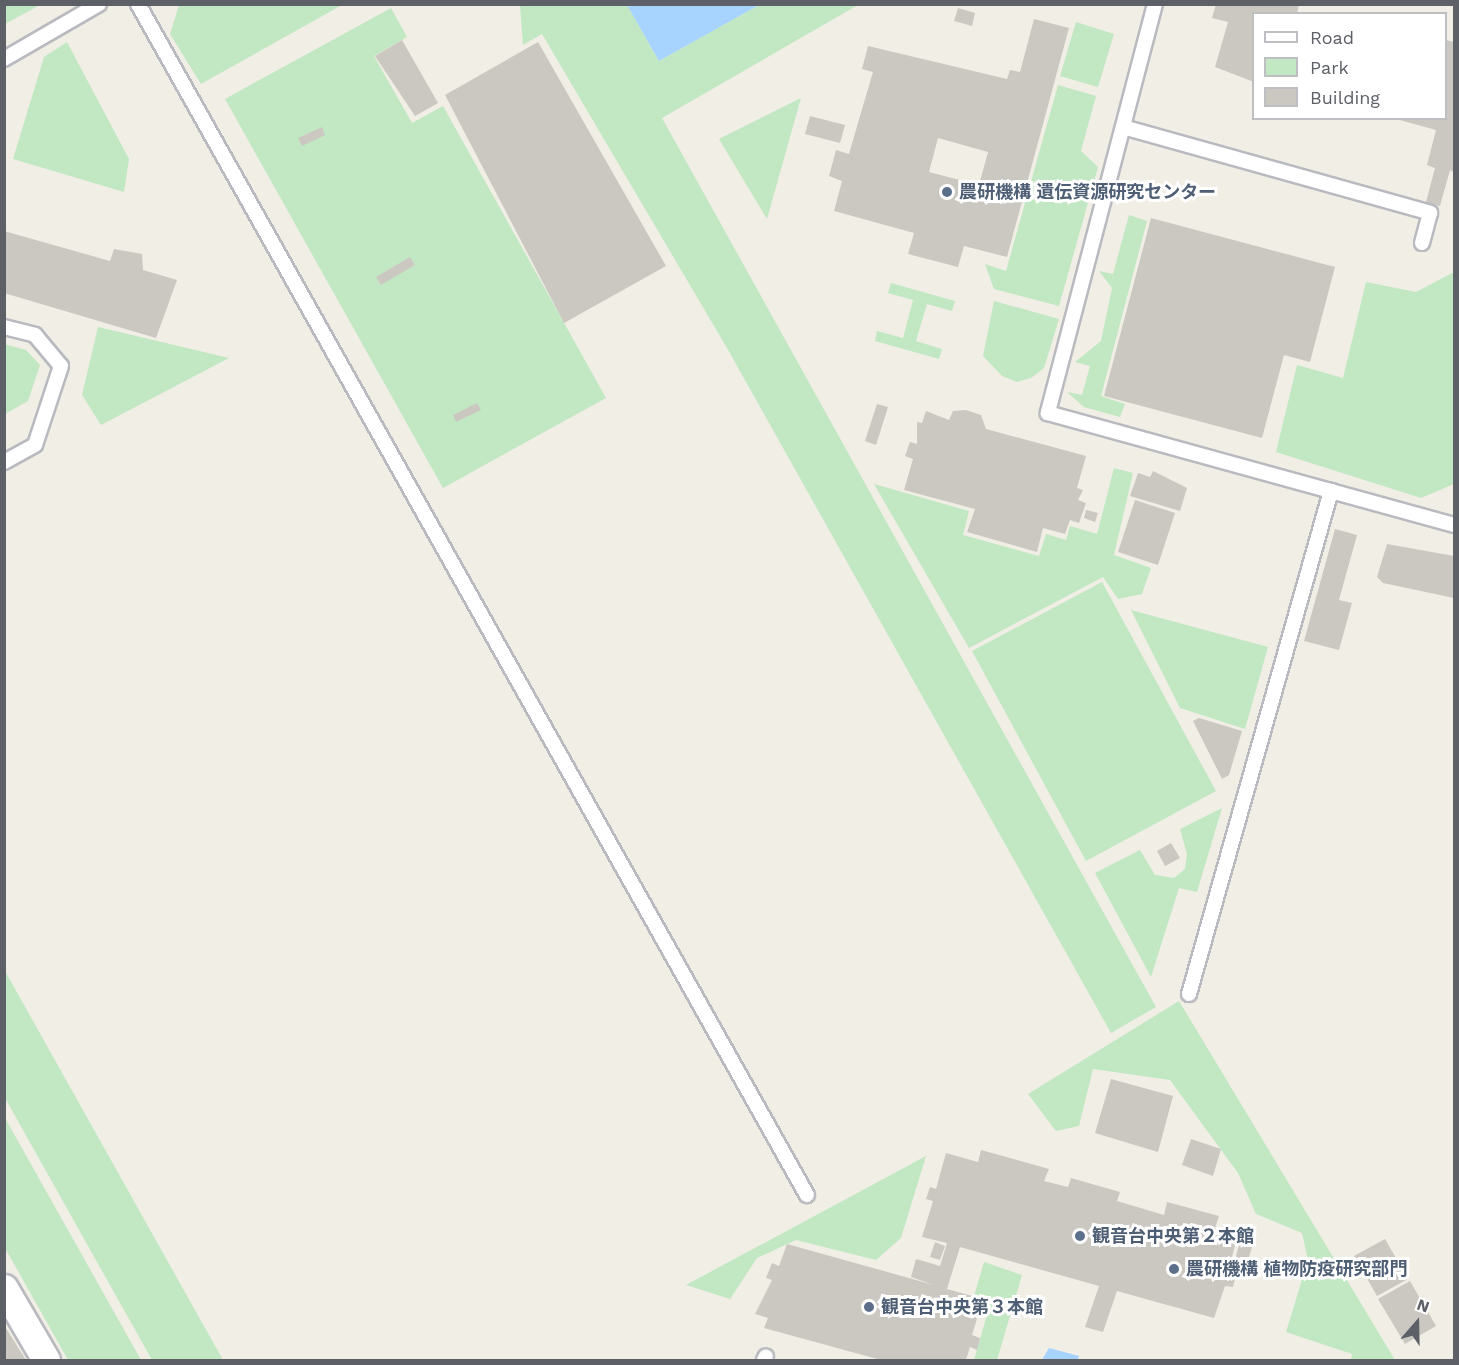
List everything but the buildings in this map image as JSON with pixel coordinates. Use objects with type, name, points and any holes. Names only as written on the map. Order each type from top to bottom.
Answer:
[{"type":"street","points":[[4,1288],[46,1360]]},
{"type":"lane","points":[[4,59],[99,4]]},
{"type":"lane","points":[[1155,4],[1048,413],[1455,525]]},
{"type":"lane","points":[[142,7],[807,1194]]},
{"type":"lane","points":[[1123,127],[1430,213],[1422,243]]},
{"type":"lane","points":[[4,327],[34,335],[61,366],[34,445],[4,462]]},
{"type":"lane","points":[[1189,994],[1331,491]]},
{"type":"green space","points":[[5,4],[40,4],[40,5],[5,24]]},
{"type":"green space","points":[[179,4],[342,5],[201,84],[170,34]]},
{"type":"green space","points":[[520,5],[627,5],[659,61],[759,5],[858,5],[662,118],[1156,1007],[1111,1033],[727,348],[542,34],[523,45]]},
{"type":"green space","points":[[391,8],[407,37],[374,56],[412,123],[443,106],[606,398],[443,488],[225,99]]},
{"type":"green space","points":[[1076,22],[1114,34],[1098,87],[1060,76]]},
{"type":"green space","points":[[67,42],[129,159],[124,192],[13,159],[44,57]]},
{"type":"green space","points":[[1058,85],[1096,96],[1081,151],[1098,167],[1059,306],[994,289],[985,264],[1006,271]]},
{"type":"green space","points":[[801,98],[767,219],[719,139]]},
{"type":"green space","points":[[1129,215],[1147,221],[1101,396],[1125,404],[1120,417],[1084,407],[1067,392],[1082,395],[1090,366],[1075,362],[1101,341],[1112,288],[1099,271],[1113,274]]},
{"type":"green space","points":[[1454,272],[1454,484],[1421,498],[1276,452],[1297,365],[1343,378],[1366,282],[1416,292]]},
{"type":"green space","points":[[891,283],[955,301],[952,311],[927,304],[916,341],[942,349],[939,359],[875,341],[877,331],[903,338],[913,300],[888,293]]},
{"type":"green space","points":[[994,301],[1059,319],[1044,368],[1031,378],[1017,382],[1002,376],[983,356]]},
{"type":"green space","points":[[98,327],[229,358],[101,425],[82,395]]},
{"type":"green space","points":[[4,344],[26,350],[40,365],[28,401],[5,414]]},
{"type":"green space","points":[[1114,468],[1133,473],[1114,555],[1151,568],[1142,594],[1118,599],[1103,577],[969,648],[874,484],[969,511],[963,535],[1039,556],[1046,534],[1066,540],[1070,526],[1097,534]]},
{"type":"green space","points":[[1102,582],[1216,791],[1086,861],[972,651]]},
{"type":"green space","points":[[1131,610],[1268,647],[1245,729],[1180,708]]},
{"type":"green space","points":[[1222,808],[1197,892],[1179,888],[1151,977],[1095,873],[1140,850],[1155,875],[1174,878],[1185,869],[1187,854],[1180,829]]},
{"type":"green space","points":[[5,971],[223,1360],[152,1360],[5,1098]]},
{"type":"green space","points":[[1179,1001],[1395,1360],[1351,1360],[1352,1354],[1286,1332],[1308,1260],[1302,1233],[1256,1214],[1238,1173],[1170,1080],[1093,1069],[1079,1126],[1056,1131],[1028,1094]]},
{"type":"green space","points":[[5,1118],[141,1360],[68,1360],[5,1248]]},
{"type":"green space","points":[[926,1156],[901,1238],[876,1260],[796,1240],[757,1258],[730,1299],[686,1285]]},
{"type":"green space","points":[[984,1262],[1022,1275],[997,1360],[974,1360],[991,1301],[974,1296]]},
{"type":"water","points":[[627,5],[759,5],[659,61]]},
{"type":"water","points":[[1049,1348],[1079,1356],[1078,1360],[1042,1360]]},
{"type":"place","name":"農研機構 遺伝資源研究センター","points":[[947,192]]},
{"type":"place","name":"観音台中央第２本館","points":[[1080,1236]]},
{"type":"place","name":"農研機構 植物防疫研究部門","points":[[1174,1269]]},
{"type":"place","name":"観音台中央第３本館","points":[[869,1307]]}]
